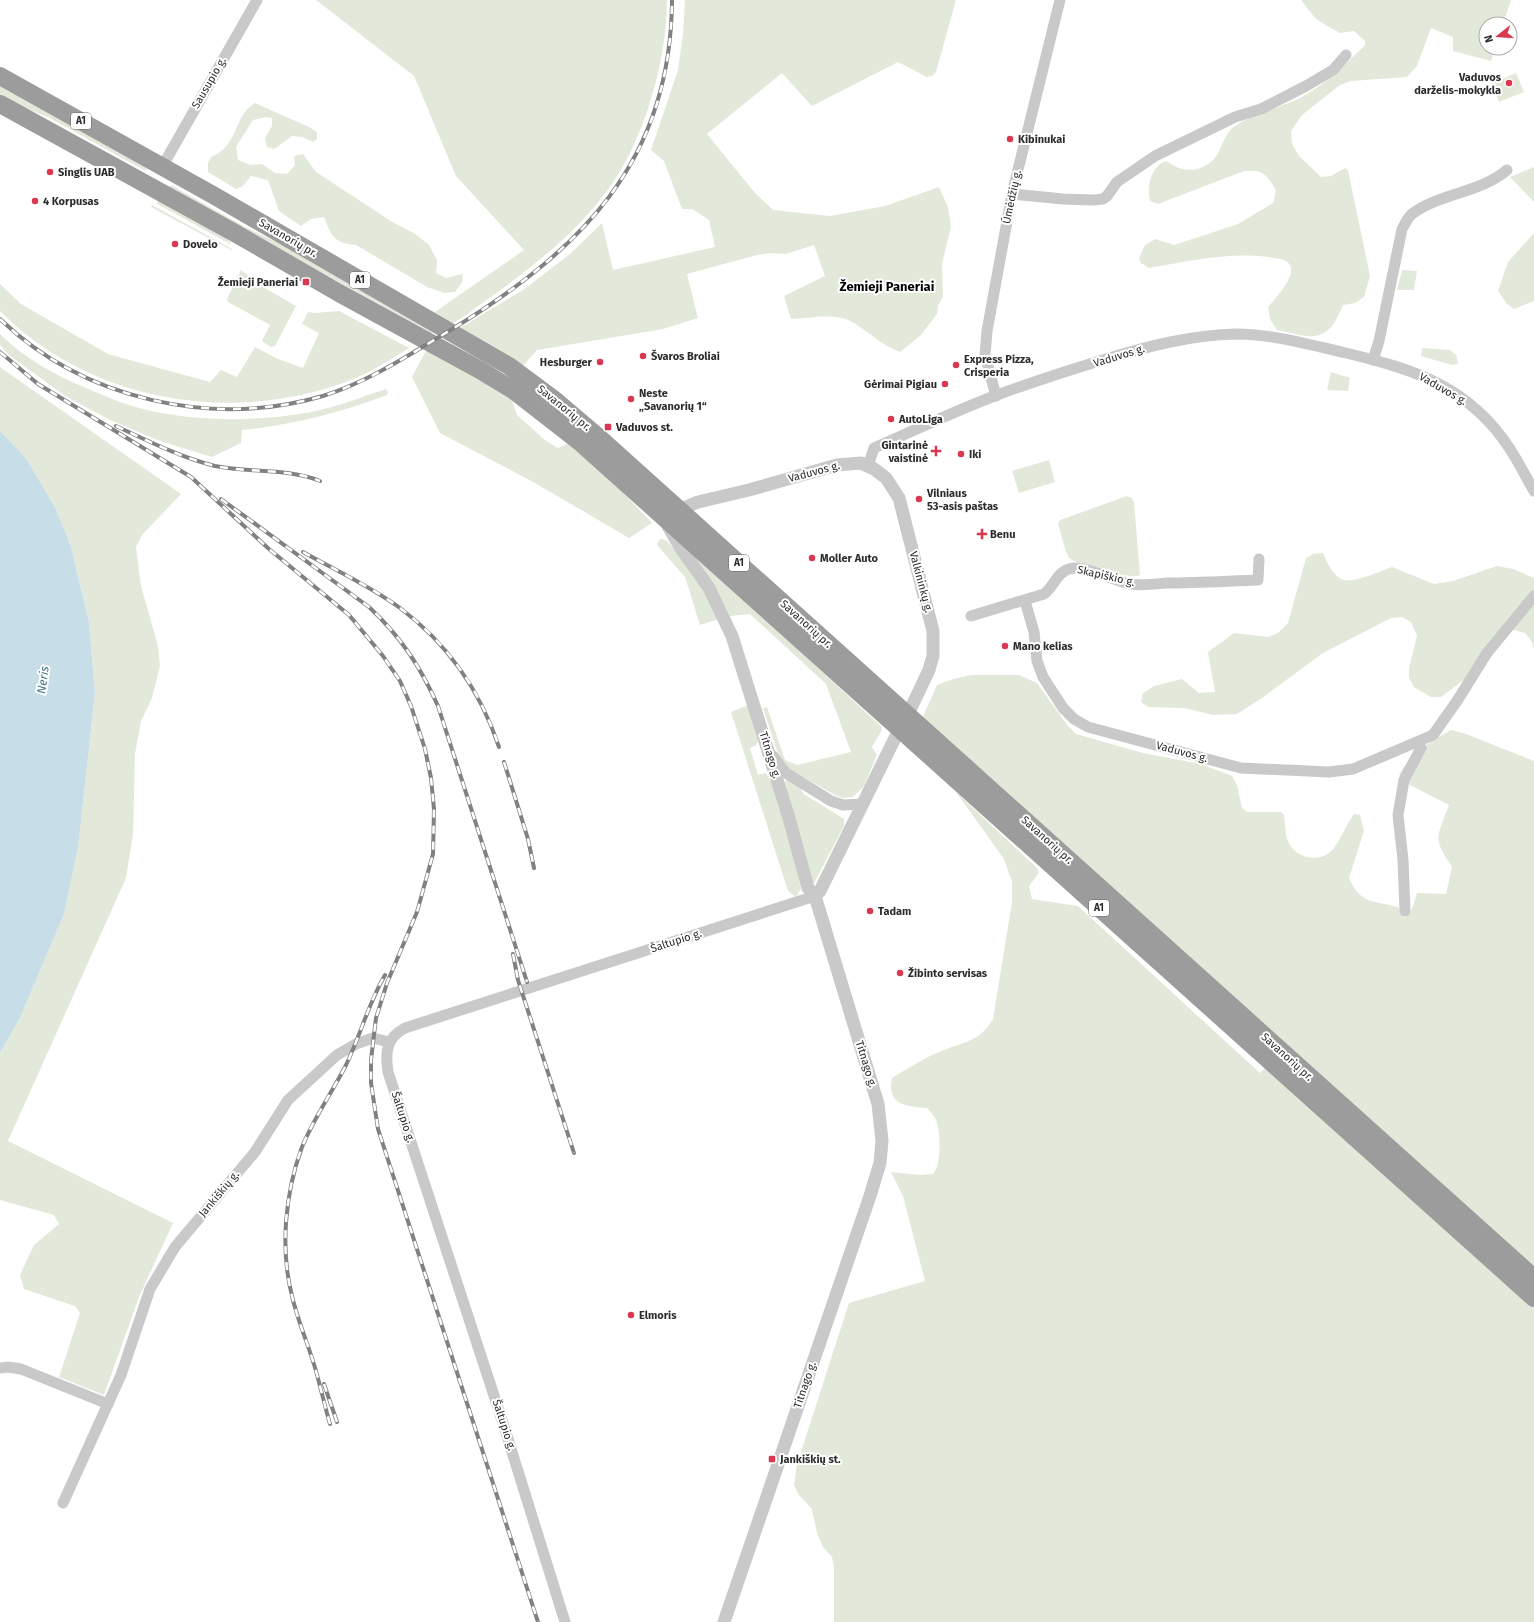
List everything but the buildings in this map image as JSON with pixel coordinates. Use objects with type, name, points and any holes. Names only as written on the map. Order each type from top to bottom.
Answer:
[{"type":"highway","name":"Savanorių pr.","points":[[0,76],[220,198],[509,366],[556,401],[584,425],[672,514],[1534,1298]]},
{"type":"highway","name":"Savanorių pr.","points":[[0,104],[233,232],[339,293],[480,370],[513,390],[672,514],[1534,1278]]},
{"type":"highway","points":[[151,187],[162,167]]},
{"type":"street","name":"Sausupio g.","points":[[162,167],[257,0]]},
{"type":"street","name":"Ūmėdžių g.","points":[[996,396],[988,366],[985,347],[1012,194],[1060,0]]},
{"type":"street","points":[[1012,194],[1063,199],[1103,199],[1117,182],[1155,156],[1235,117],[1261,109],[1306,86],[1333,70],[1346,54]]},
{"type":"street","points":[[1373,360],[1379,341],[1402,229],[1411,215],[1423,208],[1484,184],[1507,170]]},
{"type":"street","name":"Vaduvos g.","points":[[672,514],[698,502],[749,490],[837,465],[854,463],[868,466],[874,448],[996,396],[1163,342],[1193,337],[1238,334],[1278,338],[1373,360],[1415,372],[1427,378],[1461,397],[1475,408],[1498,433],[1510,449],[1534,491]]},
{"type":"street","name":"Valkininkų g.","points":[[868,466],[886,478],[899,498],[934,631],[933,656],[929,670],[911,708]]},
{"type":"street","name":"Titnago g.","points":[[672,514],[680,547],[721,610],[732,636],[789,818],[808,888],[815,896],[878,1104],[882,1142],[880,1163],[724,1622]]},
{"type":"street","name":"Skapiškio g.","points":[[971,616],[1025,601],[1044,594],[1050,590],[1059,575],[1067,569],[1074,568],[1086,570],[1131,584],[1258,580],[1259,559]]},
{"type":"street","name":"Vaduvos g.","points":[[1025,601],[1034,632],[1036,661],[1043,677],[1063,708],[1074,719],[1088,727],[1241,768],[1258,770],[1339,772],[1353,769],[1433,735],[1487,653],[1534,596]]},
{"type":"street","points":[[815,896],[820,891],[864,804],[896,736]]},
{"type":"street","points":[[1405,911],[1403,860],[1398,815],[1404,780],[1421,748],[1419,742]]},
{"type":"street","points":[[768,749],[781,769],[831,801],[843,805],[864,804]]},
{"type":"street","name":"Šaltupio g.","points":[[565,1622],[503,1423],[388,1072],[386,1057],[389,1042],[394,1035],[405,1028],[815,896]]},
{"type":"street","name":"Jankiškių g.","points":[[63,1503],[121,1375],[150,1289],[163,1266],[191,1226],[255,1152],[288,1100],[337,1055],[356,1044],[373,1038],[389,1042]]},
{"type":"street","points":[[0,1368],[8,1367],[20,1369],[108,1404]]},
{"type":"green space","points":[[316,0],[667,0],[664,42],[655,87],[632,150],[609,188],[579,224],[544,256],[507,285],[453,323],[432,314],[524,250],[456,176],[414,76]]},
{"type":"green space","points":[[685,0],[956,0],[936,72],[932,76],[927,77],[898,62],[812,106],[782,73],[707,134],[755,193],[773,210],[830,216],[885,206],[939,187],[948,207],[951,227],[942,264],[943,297],[938,305],[937,314],[921,335],[900,352],[887,346],[852,322],[845,319],[838,317],[822,317],[791,319],[784,296],[825,276],[814,245],[786,254],[770,253],[757,255],[687,274],[698,318],[663,329],[537,350],[522,367],[460,328],[523,290],[570,254],[602,223],[613,270],[715,247],[709,220],[692,209],[682,209],[664,161],[651,150],[678,70],[683,34]]},
{"type":"green space","points":[[1301,0],[1511,0],[1506,16],[1478,16],[1478,56],[1493,56],[1491,61],[1453,51],[1453,37],[1431,28],[1417,66],[1407,77],[1351,81],[1340,85],[1302,115],[1291,131],[1292,144],[1299,156],[1321,177],[1331,176],[1345,168],[1348,170],[1370,276],[1364,297],[1355,303],[1343,305],[1337,318],[1325,333],[1318,336],[1309,336],[1277,330],[1270,319],[1268,307],[1284,288],[1290,276],[1291,270],[1289,263],[1281,259],[1258,256],[1227,256],[1149,268],[1141,263],[1139,258],[1145,245],[1155,239],[1174,245],[1238,224],[1273,203],[1276,190],[1264,174],[1256,171],[1244,171],[1158,204],[1150,201],[1149,189],[1153,172],[1161,164],[1166,161],[1181,169],[1192,170],[1208,164],[1217,156],[1227,134],[1235,126],[1251,117],[1294,101],[1311,92],[1350,60],[1365,45],[1365,41],[1354,31],[1340,33],[1315,18]]},
{"type":"green space","points":[[1516,73],[1524,92],[1499,102],[1491,84]]},
{"type":"green space","points":[[0,84],[149,168],[144,170],[46,116],[0,97]]},
{"type":"green space","points":[[255,103],[309,127],[317,132],[317,139],[313,142],[302,137],[292,136],[274,149],[267,147],[265,138],[272,126],[272,118],[266,117],[253,120],[236,147],[238,160],[250,165],[262,164],[275,173],[287,174],[295,165],[294,156],[303,154],[316,172],[394,223],[414,233],[429,245],[437,260],[436,273],[446,278],[462,274],[463,281],[455,292],[444,293],[427,287],[356,245],[338,240],[331,234],[324,217],[311,219],[301,226],[279,211],[268,180],[251,176],[243,186],[236,189],[208,172],[208,163],[211,157],[227,146],[243,115]]},
{"type":"green space","points":[[1534,167],[1534,202],[1510,177]]},
{"type":"green space","points":[[171,185],[245,227],[289,248],[434,331],[431,333],[169,188]]},
{"type":"green space","points":[[159,201],[227,239],[232,245],[156,203]]},
{"type":"green space","points":[[152,205],[232,249],[233,251],[151,207]]},
{"type":"green space","points":[[1534,233],[1534,301],[1514,309],[1507,304],[1498,291],[1508,262]]},
{"type":"green space","points":[[241,270],[263,287],[296,306],[275,346],[271,347],[262,341],[270,325],[228,302],[227,299]]},
{"type":"green space","points":[[1402,270],[1417,271],[1414,290],[1397,290]]},
{"type":"green space","points":[[0,284],[21,304],[108,354],[210,382],[221,370],[237,377],[255,347],[278,359],[303,368],[319,333],[302,324],[308,312],[339,311],[409,348],[380,366],[358,377],[306,394],[259,401],[212,402],[165,397],[119,385],[76,367],[36,342],[0,311]]},
{"type":"green space","points":[[0,334],[19,351],[40,365],[63,377],[121,402],[163,413],[205,418],[269,418],[320,410],[386,389],[388,392],[387,395],[333,413],[279,425],[242,430],[241,443],[212,457],[160,441],[110,420],[65,396],[9,355],[0,345]]},
{"type":"green space","points":[[1422,348],[1450,350],[1456,355],[1458,364],[1452,365],[1421,356]]},
{"type":"green space","points":[[427,349],[511,397],[517,415],[546,441],[558,448],[569,443],[616,485],[652,523],[629,538],[535,483],[440,433],[412,377]]},
{"type":"green space","points":[[0,367],[181,494],[142,535],[136,547],[141,586],[158,646],[160,666],[152,698],[141,721],[135,754],[133,834],[126,878],[8,1141],[173,1223],[139,1297],[104,1395],[59,1377],[80,1313],[75,1306],[24,1289],[20,1275],[34,1245],[59,1224],[54,1215],[0,1200],[0,1053],[20,1018],[64,914],[78,848],[95,693],[89,622],[71,547],[56,509],[26,458],[0,431]]},
{"type":"green space","points":[[1331,372],[1350,378],[1348,391],[1327,390]]},
{"type":"green space","points":[[1049,460],[1055,482],[1019,493],[1012,471]]},
{"type":"green space","points":[[1127,496],[1132,498],[1134,503],[1140,575],[1127,576],[1106,572],[1071,559],[1065,548],[1058,524],[1060,520]]},
{"type":"green space","points":[[662,539],[667,541],[697,578],[719,619],[700,625],[685,577],[657,545],[659,540]]},
{"type":"green space","points":[[685,545],[882,727],[881,732],[872,747],[877,755],[864,786],[853,797],[843,798],[837,796],[785,767],[780,760],[763,708],[767,707],[785,760],[797,765],[851,752],[826,684],[750,614],[730,616],[715,587]]},
{"type":"green space","points":[[1323,553],[1330,568],[1335,574],[1341,579],[1346,580],[1359,579],[1392,567],[1434,584],[1453,581],[1497,566],[1513,569],[1534,578],[1534,649],[1531,640],[1525,633],[1514,630],[1500,633],[1469,676],[1441,697],[1431,697],[1414,687],[1409,678],[1409,668],[1417,636],[1411,622],[1402,617],[1391,618],[1323,653],[1262,698],[1237,714],[1213,715],[1184,708],[1148,707],[1141,702],[1143,693],[1154,686],[1182,679],[1199,693],[1215,692],[1208,652],[1234,633],[1268,637],[1278,633],[1288,623],[1306,558],[1313,554]]},
{"type":"green space","points":[[971,675],[1019,675],[1037,683],[1068,726],[1076,734],[1143,753],[1201,764],[1232,776],[1237,785],[1242,808],[1247,812],[1281,812],[1284,815],[1285,830],[1290,846],[1302,855],[1315,858],[1322,857],[1329,853],[1337,844],[1354,814],[1360,815],[1364,831],[1349,878],[1358,893],[1363,897],[1375,902],[1398,907],[1405,918],[1412,909],[1417,893],[1446,894],[1452,867],[1441,849],[1438,837],[1449,805],[1410,785],[1399,775],[1404,767],[1415,754],[1451,730],[1466,734],[1534,761],[1534,1622],[834,1622],[834,1568],[832,1557],[823,1547],[817,1533],[812,1509],[799,1495],[794,1485],[797,1464],[849,1303],[925,1281],[903,1196],[891,1172],[920,1175],[933,1174],[938,1163],[940,1147],[935,1118],[927,1108],[912,1107],[900,1103],[895,1099],[892,1094],[891,1087],[892,1078],[933,1055],[969,1041],[982,1033],[988,1027],[993,1019],[1012,902],[1012,882],[1004,859],[956,792],[1037,868],[1039,873],[1029,886],[1032,899],[1078,906],[1260,1073],[1285,1047],[922,719],[937,685],[953,679]]},
{"type":"green space","points":[[749,705],[758,742],[755,746],[750,748],[758,775],[766,773],[781,804],[801,889],[796,897],[788,891],[731,712]]},
{"type":"green space","points":[[787,779],[799,786],[804,794],[844,819],[844,826],[813,885],[803,864],[785,782]]},
{"type":"water","name":"Neris","points":[[0,431],[26,458],[56,509],[71,547],[89,622],[95,693],[78,848],[64,914],[20,1018],[0,1053]]},
{"type":"railway","points":[[0,319],[33,347],[70,370],[110,387],[151,400],[194,407],[238,409],[281,405],[323,396],[372,376],[449,331],[496,300],[539,268],[577,234],[609,197],[636,155],[655,109],[668,58],[672,0]]},
{"type":"railway","points":[[0,352],[38,384],[191,477],[269,549],[349,615],[383,656],[400,681],[411,706],[425,749],[431,778],[434,809],[433,854],[417,912],[387,983],[376,1018],[371,1060],[371,1083],[378,1129],[538,1622]]},
{"type":"railway","points":[[116,426],[178,454],[203,463],[228,468],[282,472],[320,481]]},
{"type":"railway","points":[[221,499],[369,607],[391,630],[417,665],[438,706],[527,982]]},
{"type":"railway","points":[[303,552],[365,585],[389,600],[433,637],[472,687],[482,706],[499,747]]},
{"type":"railway","points":[[504,762],[528,839],[534,868]]},
{"type":"railway","points":[[513,954],[518,980],[574,1153]]},
{"type":"railway","points":[[330,1424],[313,1362],[294,1306],[288,1278],[285,1240],[288,1202],[296,1165],[302,1147],[345,1067],[374,997],[385,975]]},
{"type":"railway","points":[[324,1384],[337,1422]]},
{"type":"place","name":"Vaduvos darželis-mokykla","points":[[1509,83]]},
{"type":"place","name":"Kibinukai","points":[[1010,139]]},
{"type":"place","name":"Singlis UAB","points":[[50,172]]},
{"type":"place","name":"4 Korpusas","points":[[35,201]]},
{"type":"place","name":"Dovelo","points":[[175,244]]},
{"type":"place","name":"Žemieji Paneriai","points":[[306,282]]},
{"type":"place","name":"Švaros Broliai","points":[[643,356]]},
{"type":"place","name":"Hesburger","points":[[600,362]]},
{"type":"place","name":"Express Pizza, Crisperia","points":[[956,365]]},
{"type":"place","name":"Gėrimai Pigiau","points":[[945,384]]},
{"type":"place","name":"Neste „Savanorių 1“","points":[[631,399]]},
{"type":"place","name":"AutoLiga","points":[[891,419]]},
{"type":"place","name":"Vaduvos st.","points":[[608,427]]},
{"type":"place","name":"Gintarinė vaistinė","points":[[936,451]]},
{"type":"place","name":"Iki","points":[[961,454]]},
{"type":"place","name":"Vilniaus 53-asis paštas","points":[[919,499]]},
{"type":"place","name":"Benu","points":[[982,534]]},
{"type":"place","name":"Moller Auto","points":[[812,558]]},
{"type":"place","name":"Mano kelias","points":[[1005,646]]},
{"type":"place","name":"Tadam","points":[[870,911]]},
{"type":"place","name":"Žibinto servisas","points":[[900,973]]},
{"type":"place","name":"Elmoris","points":[[631,1315]]},
{"type":"place","name":"Jankiškių st.","points":[[772,1459]]},
{"type":"district","name":"Žemieji Paneriai","points":[[887,286]]}]
